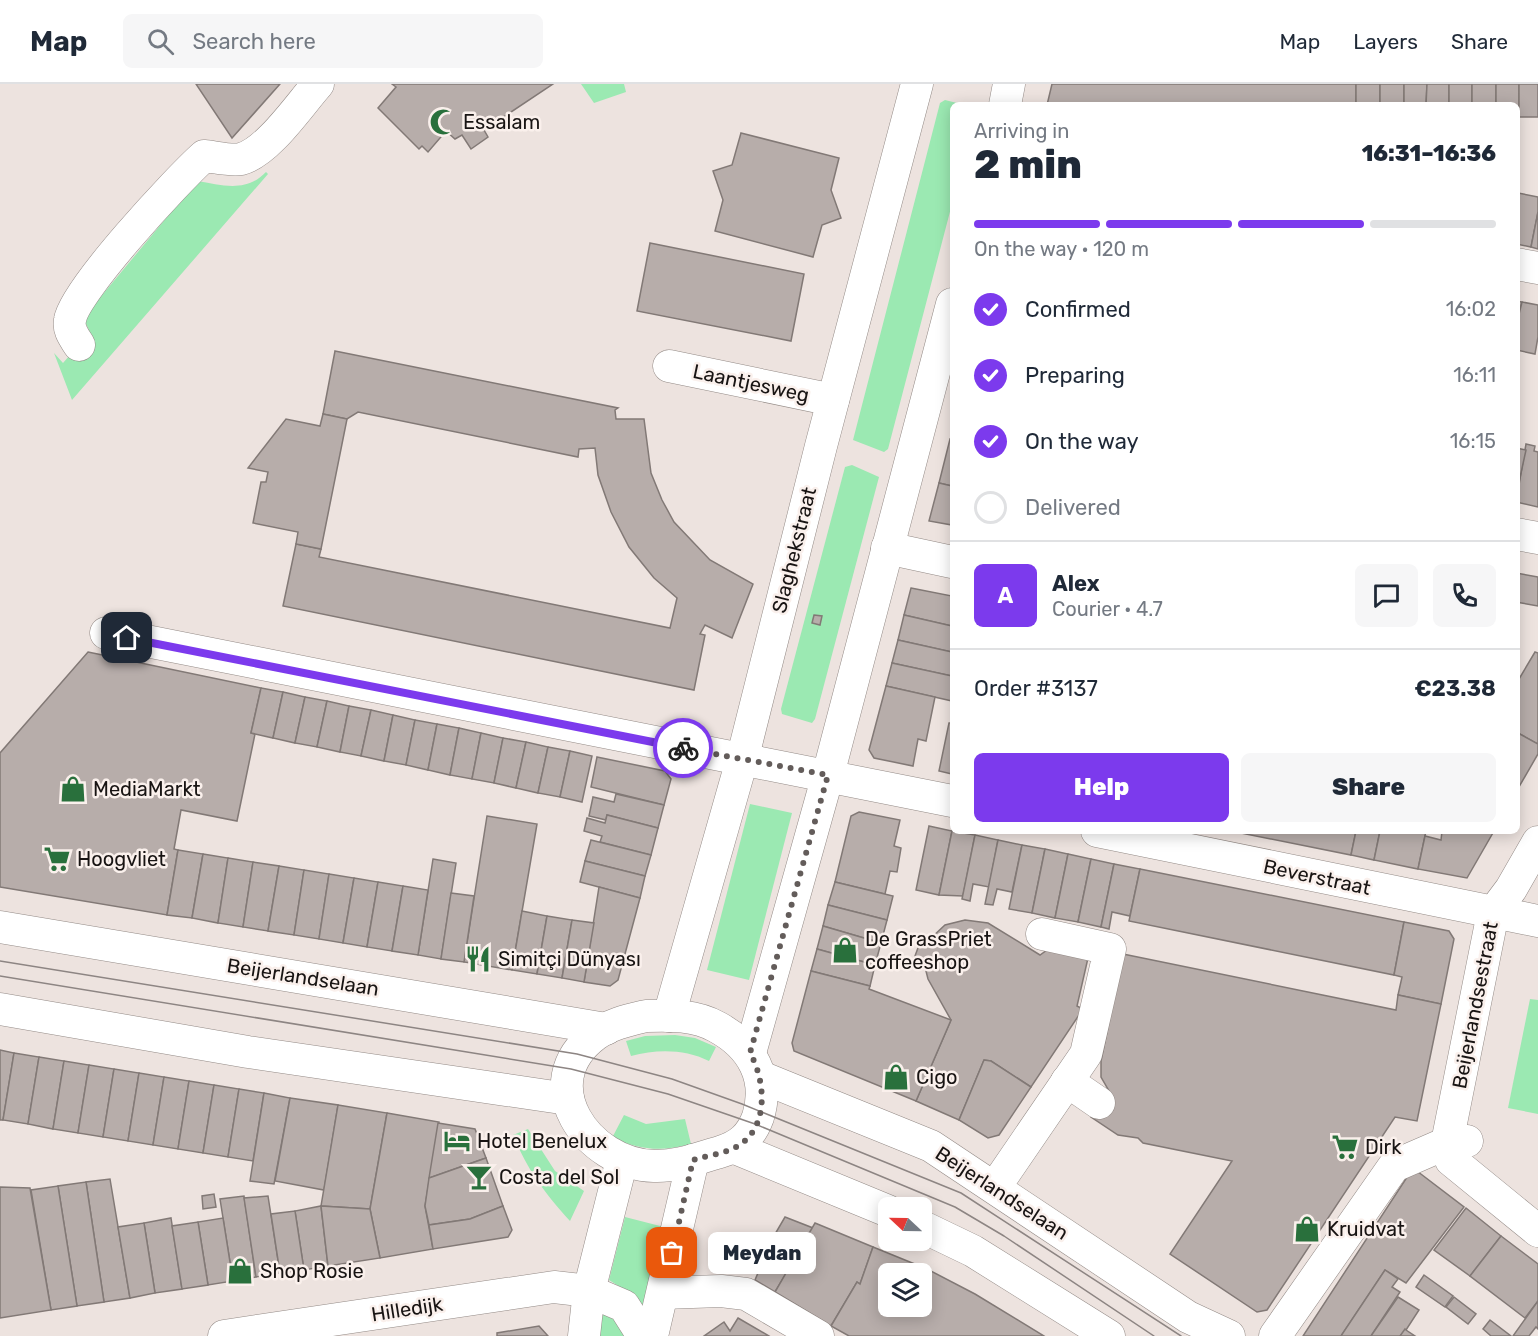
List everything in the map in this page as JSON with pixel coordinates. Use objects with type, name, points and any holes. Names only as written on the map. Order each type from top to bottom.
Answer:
[{"type":"street","points":[[79,345],[70,332],[71,312],[88,285],[179,178],[204,156],[240,159],[255,152],[318,84]]},
{"type":"street","name":"Slaghekstraat","points":[[669,1016],[742,760],[833,400],[917,84]]},
{"type":"street","points":[[1006,102],[1009,84]]},
{"type":"street","points":[[1520,265],[1538,268]]},
{"type":"street","points":[[755,1065],[828,775],[950,311]]},
{"type":"street","name":"Laantjesweg","points":[[669,366],[833,400]]},
{"type":"street","points":[[1520,535],[1538,538]]},
{"type":"street","points":[[887,548],[950,562]]},
{"type":"street","points":[[106,633],[950,801]]},
{"type":"street","name":"Beverstraat","points":[[1111,834],[1538,921]]},
{"type":"street","name":"Beijerlandsestraat","points":[[1457,1142],[1493,913],[1511,889],[1538,842]]},
{"type":"street","name":"Beijerlandselaan","points":[[0,927],[606,1029]]},
{"type":"street","points":[[995,1187],[1086,1054],[1110,949],[1042,934]]},
{"type":"street","points":[[0,1009],[248,1052],[568,1099]]},
{"type":"street","points":[[646,1016],[669,1016],[688,1018],[716,1026],[740,1042],[755,1065],[763,1098],[755,1124],[747,1138],[735,1148],[693,1160],[655,1167],[622,1160],[588,1137],[573,1117],[568,1099],[568,1083],[577,1054],[586,1043],[606,1029],[646,1016]]},
{"type":"street","name":"Beijerlandselaan","points":[[755,1065],[931,1146],[1188,1317],[1229,1336]]},
{"type":"street","points":[[1067,1081],[1099,1103]]},
{"type":"street","points":[[1457,1142],[1451,1160],[1538,1231]]},
{"type":"street","points":[[1275,1336],[1394,1166],[1457,1142]]},
{"type":"street","points":[[735,1148],[878,1207]]},
{"type":"street","points":[[584,1336],[589,1291],[622,1160]]},
{"type":"street","points":[[652,1336],[693,1160]]},
{"type":"street","points":[[932,1231],[973,1251],[1109,1336]]},
{"type":"street","name":"Hilledijk","points":[[224,1336],[554,1287],[589,1291]]},
{"type":"street","points":[[589,1291],[624,1306],[643,1336]]},
{"type":"street","points":[[663,1293],[721,1291],[746,1294],[818,1336]]},
{"type":"green space","points":[[581,84],[624,84],[626,92],[594,103]]},
{"type":"green space","points":[[945,100],[953,102],[950,102],[950,212],[888,449],[884,452],[853,440],[940,103]]},
{"type":"green space","points":[[266,172],[268,174],[72,400],[54,353],[63,363],[90,332],[85,322],[88,312],[197,181],[242,185],[258,179]]},
{"type":"green space","points":[[852,465],[879,477],[815,719],[812,723],[782,714],[781,709],[845,467]]},
{"type":"green space","points":[[750,804],[792,813],[749,980],[707,970]]},
{"type":"green space","points":[[1530,999],[1538,1000],[1538,1114],[1508,1108]]},
{"type":"green space","points":[[675,1035],[695,1038],[716,1047],[709,1061],[690,1054],[671,1051],[631,1056],[626,1041],[645,1036]]},
{"type":"green space","points":[[624,1115],[646,1124],[685,1119],[691,1144],[661,1149],[632,1145],[612,1138]]},
{"type":"green space","points":[[528,1129],[555,1171],[584,1191],[570,1221],[537,1181],[513,1135]]},
{"type":"green space","points":[[625,1217],[664,1227],[644,1313],[628,1292],[609,1280]]},
{"type":"green space","points":[[600,1301],[630,1336],[593,1336]]},
{"type":"building","points":[[196,84],[280,84],[232,138]]},
{"type":"building","name":"Essalam","points":[[392,84],[553,84],[484,130],[488,137],[471,149],[462,135],[455,139],[446,131],[428,152],[422,146],[419,149],[378,108],[396,87]]},
{"type":"building","points":[[1052,84],[1356,84],[1356,102],[1048,102]]},
{"type":"building","points":[[1356,84],[1380,84],[1380,102],[1356,102]]},
{"type":"building","points":[[1380,84],[1404,84],[1404,102],[1380,102]]},
{"type":"building","points":[[1404,84],[1427,84],[1426,102],[1404,102]]},
{"type":"building","points":[[1427,84],[1449,84],[1449,102],[1426,102]]},
{"type":"building","points":[[1449,84],[1472,84],[1472,102],[1449,102]]},
{"type":"building","points":[[1472,84],[1496,84],[1496,102],[1472,102]]},
{"type":"building","points":[[1496,84],[1519,84],[1519,102],[1496,102]]},
{"type":"building","points":[[1519,84],[1538,84],[1538,117],[1520,117]]},
{"type":"building","points":[[741,133],[839,158],[831,190],[841,218],[822,225],[813,257],[715,231],[723,200],[713,171],[732,165]]},
{"type":"building","points":[[1520,193],[1538,197],[1538,212],[1531,247],[1520,245]]},
{"type":"building","points":[[1538,212],[1538,249],[1531,247]]},
{"type":"building","points":[[650,243],[804,274],[791,341],[637,311]]},
{"type":"building","points":[[1522,302],[1538,305],[1538,337],[1535,354],[1520,351]]},
{"type":"building","points":[[335,351],[618,408],[615,410],[616,419],[644,419],[651,473],[674,522],[710,560],[753,584],[732,638],[705,625],[700,634],[705,635],[694,690],[283,606],[296,544],[321,549],[319,557],[670,628],[677,598],[654,578],[629,547],[611,512],[598,475],[595,448],[579,449],[578,457],[358,412],[347,419],[323,414]]},
{"type":"building","points":[[323,414],[347,419],[321,549],[296,544],[298,532],[253,523],[261,482],[266,482],[268,472],[248,468],[286,419],[320,426]]},
{"type":"building","points":[[950,439],[950,486],[939,483]]},
{"type":"building","points":[[1526,444],[1535,446],[1534,451],[1538,452],[1538,507],[1520,503],[1520,479]]},
{"type":"building","points":[[1520,449],[1526,450],[1520,478]]},
{"type":"building","points":[[939,483],[950,486],[950,525],[929,521]]},
{"type":"building","points":[[1520,574],[1538,577],[1538,606],[1520,603]]},
{"type":"building","points":[[911,588],[950,596],[950,626],[904,615]]},
{"type":"building","points":[[814,615],[822,616],[820,625],[812,623]]},
{"type":"building","points":[[904,615],[950,626],[950,652],[898,640]]},
{"type":"building","points":[[898,640],[950,652],[950,676],[892,663]]},
{"type":"building","points":[[88,652],[261,688],[251,733],[255,734],[237,821],[181,810],[174,849],[178,850],[167,915],[0,887],[0,753]]},
{"type":"building","points":[[1535,652],[1538,653],[1538,744],[1520,734],[1520,677]]},
{"type":"building","points":[[892,663],[950,676],[950,701],[886,686]]},
{"type":"building","points":[[886,686],[935,697],[926,741],[918,739],[913,766],[874,758],[869,750]]},
{"type":"building","points":[[261,688],[283,692],[273,738],[251,733]]},
{"type":"building","points":[[283,692],[305,697],[295,743],[273,738]]},
{"type":"building","points":[[305,697],[327,701],[317,747],[295,743]]},
{"type":"building","points":[[327,701],[349,706],[340,752],[317,747]]},
{"type":"building","points":[[349,706],[371,710],[361,756],[340,752]]},
{"type":"building","points":[[371,710],[393,715],[384,761],[361,756]]},
{"type":"building","points":[[393,715],[415,720],[406,765],[384,761]]},
{"type":"building","points":[[415,720],[437,724],[428,770],[406,765]]},
{"type":"building","points":[[949,723],[950,723],[950,774],[939,771]]},
{"type":"building","points":[[437,724],[459,728],[450,775],[428,770]]},
{"type":"building","points":[[459,728],[481,733],[472,779],[450,775]]},
{"type":"building","points":[[481,733],[503,738],[494,783],[472,779]]},
{"type":"building","points":[[1520,734],[1538,744],[1538,754],[1520,785]]},
{"type":"building","points":[[503,738],[526,742],[516,788],[494,783]]},
{"type":"building","points":[[526,742],[548,747],[538,793],[516,788]]},
{"type":"building","points":[[548,747],[570,751],[560,797],[538,793]]},
{"type":"building","points":[[570,751],[592,756],[582,802],[560,797]]},
{"type":"building","points":[[597,757],[665,771],[671,779],[664,805],[591,787]]},
{"type":"building","points":[[616,794],[664,805],[658,828],[607,815],[606,820],[589,816],[593,797],[614,802]]},
{"type":"building","points":[[859,812],[900,820],[894,846],[901,848],[897,872],[890,871],[885,894],[835,882],[851,816]]},
{"type":"building","points":[[607,815],[658,828],[651,855],[600,842],[602,836],[584,831],[587,818],[605,823]]},
{"type":"building","points":[[487,816],[537,824],[512,970],[464,962]]},
{"type":"building","points":[[929,826],[950,831],[951,834],[939,895],[916,890]]},
{"type":"building","points":[[951,834],[975,835],[963,896],[939,895]]},
{"type":"building","points":[[1246,834],[1355,834],[1351,855]]},
{"type":"building","points":[[1355,834],[1379,834],[1374,860],[1351,855]]},
{"type":"building","points":[[1379,834],[1425,834],[1418,869],[1374,860]]},
{"type":"building","points":[[1442,834],[1492,834],[1467,878],[1418,869],[1425,836],[1441,840]]},
{"type":"building","points":[[975,835],[998,840],[989,887],[973,884],[970,901],[962,899]]},
{"type":"building","points":[[591,840],[651,855],[645,876],[585,861]]},
{"type":"building","points":[[998,840],[1022,845],[1012,892],[997,889],[993,905],[985,904]]},
{"type":"building","points":[[1022,845],[1045,849],[1032,913],[1009,909]]},
{"type":"building","points":[[1045,849],[1068,854],[1055,918],[1032,913]]},
{"type":"building","points":[[178,850],[203,854],[192,918],[167,915]]},
{"type":"building","points":[[203,854],[228,858],[218,923],[192,918]]},
{"type":"building","points":[[1068,854],[1091,859],[1078,922],[1055,918]]},
{"type":"building","points":[[228,858],[253,862],[243,927],[218,923]]},
{"type":"building","points":[[433,859],[456,863],[441,959],[418,955]]},
{"type":"building","points":[[1091,859],[1114,864],[1101,927],[1078,922]]},
{"type":"building","points":[[585,861],[645,876],[640,898],[580,882]]},
{"type":"building","points":[[253,862],[279,866],[268,931],[243,927]]},
{"type":"building","points":[[1114,864],[1140,869],[1130,916],[1112,912],[1109,929],[1101,927]]},
{"type":"building","points":[[279,866],[304,870],[294,935],[268,931]]},
{"type":"building","points":[[1140,869],[1404,922],[1394,975],[1129,921]]},
{"type":"building","points":[[304,870],[329,874],[319,939],[294,935]]},
{"type":"building","points":[[329,874],[354,878],[343,943],[319,939]]},
{"type":"building","points":[[354,878],[378,882],[367,947],[343,943]]},
{"type":"building","points":[[378,882],[403,886],[392,951],[367,947]]},
{"type":"building","points":[[835,882],[893,896],[887,920],[828,905]]},
{"type":"building","points":[[403,886],[428,890],[418,955],[392,951]]},
{"type":"building","points":[[599,887],[640,898],[618,980],[610,986],[584,982]]},
{"type":"building","points":[[451,893],[474,896],[464,962],[441,959]]},
{"type":"building","points":[[828,905],[887,920],[881,943],[823,926]]},
{"type":"building","points":[[522,911],[547,916],[537,974],[512,970]]},
{"type":"building","points":[[547,916],[572,920],[562,978],[537,974]]},
{"type":"building","points":[[572,920],[594,923],[584,982],[562,978]]},
{"type":"building","points":[[965,920],[988,923],[1040,955],[1047,950],[1088,958],[1077,1006],[1083,1009],[1031,1087],[991,1061],[984,1060],[959,1120],[916,1101],[951,1020],[928,979],[923,959],[915,956],[922,937],[930,939],[945,925]]},
{"type":"building","points":[[1404,922],[1449,931],[1454,939],[1441,1004],[1398,995],[1402,977],[1394,975]]},
{"type":"building","points":[[823,926],[881,943],[875,965],[817,949]]},
{"type":"building","points":[[817,949],[875,965],[870,986],[811,971]]},
{"type":"building","points":[[1123,954],[1396,1010],[1398,995],[1441,1004],[1417,1121],[1395,1117],[1267,1310],[1257,1312],[1170,1254],[1232,1161],[1143,1143],[1138,1138],[1118,1135],[1091,1117],[1109,1091],[1101,1077],[1101,1061]]},
{"type":"building","points":[[811,971],[870,986],[869,989],[951,1020],[916,1101],[794,1051],[792,1043]]},
{"type":"building","points":[[0,1050],[14,1053],[3,1120],[0,1120]]},
{"type":"building","points":[[14,1053],[39,1057],[28,1124],[3,1120]]},
{"type":"building","points":[[39,1057],[64,1061],[53,1129],[28,1124]]},
{"type":"building","points":[[984,1060],[991,1061],[1031,1087],[999,1135],[988,1138],[959,1120]]},
{"type":"building","points":[[64,1061],[89,1065],[78,1133],[53,1129]]},
{"type":"building","points":[[89,1065],[114,1069],[103,1137],[78,1133]]},
{"type":"building","points":[[114,1069],[139,1073],[128,1141],[103,1137]]},
{"type":"building","points":[[139,1073],[164,1077],[153,1145],[128,1141]]},
{"type":"building","points":[[164,1077],[189,1081],[178,1149],[153,1145]]},
{"type":"building","points":[[189,1081],[214,1085],[203,1153],[178,1149]]},
{"type":"building","points":[[214,1085],[239,1089],[228,1157],[203,1153]]},
{"type":"building","points":[[239,1089],[264,1093],[253,1161],[228,1157]]},
{"type":"building","points":[[264,1093],[290,1098],[274,1184],[250,1181]]},
{"type":"building","points":[[290,1098],[338,1105],[324,1190],[275,1181]]},
{"type":"building","points":[[338,1105],[387,1113],[370,1209],[321,1206]]},
{"type":"building","points":[[387,1113],[439,1122],[425,1206],[433,1249],[380,1258],[370,1209]]},
{"type":"building","points":[[438,1123],[475,1129],[486,1158],[429,1178]]},
{"type":"building","points":[[486,1158],[503,1206],[470,1219],[429,1225],[425,1206],[429,1178]]},
{"type":"building","points":[[1413,1168],[1464,1207],[1406,1283],[1385,1270],[1341,1336],[1303,1336]]},
{"type":"building","points":[[110,1179],[130,1298],[104,1302],[86,1182]]},
{"type":"building","points":[[86,1182],[104,1302],[77,1306],[58,1186]]},
{"type":"building","points":[[58,1186],[77,1306],[51,1310],[31,1190]]},
{"type":"building","points":[[0,1187],[30,1188],[51,1310],[0,1318]]},
{"type":"building","points":[[214,1194],[216,1207],[203,1209],[202,1196]]},
{"type":"building","points":[[244,1196],[256,1277],[233,1281],[220,1199]]},
{"type":"building","points":[[268,1196],[280,1273],[256,1277],[244,1198]]},
{"type":"building","points":[[321,1206],[328,1266],[304,1270],[295,1211]]},
{"type":"building","points":[[321,1206],[370,1209],[380,1258],[328,1266]]},
{"type":"building","points":[[503,1206],[512,1230],[508,1237],[433,1249],[429,1225],[470,1219]]},
{"type":"building","points":[[1466,1208],[1501,1236],[1470,1276],[1434,1250]]},
{"type":"building","points":[[295,1211],[304,1270],[280,1273],[271,1214]]},
{"type":"building","points":[[785,1217],[813,1228],[775,1292],[755,1280],[766,1254],[764,1253]]},
{"type":"building","points":[[171,1218],[182,1289],[155,1293],[144,1223]]},
{"type":"building","points":[[223,1218],[233,1281],[208,1285],[198,1222]]},
{"type":"building","points":[[198,1222],[208,1285],[182,1289],[172,1226]]},
{"type":"building","points":[[144,1223],[155,1293],[130,1298],[118,1227]]},
{"type":"building","points":[[815,1223],[873,1247],[860,1284],[857,1282],[831,1326],[775,1292]]},
{"type":"building","points":[[1501,1236],[1538,1264],[1538,1301],[1525,1318],[1470,1276]]},
{"type":"building","points":[[873,1247],[878,1251],[912,1263],[878,1263],[878,1317],[932,1317],[932,1272],[975,1294],[1044,1336],[849,1336],[831,1326],[857,1282],[860,1284]]},
{"type":"building","points":[[1385,1270],[1398,1279],[1392,1287],[1400,1292],[1371,1336],[1341,1336]]},
{"type":"building","points":[[1424,1275],[1453,1296],[1445,1307],[1416,1287]]},
{"type":"building","points":[[1398,1297],[1419,1310],[1406,1330],[1400,1336],[1371,1336]]},
{"type":"building","points":[[1454,1297],[1476,1314],[1468,1324],[1446,1307]]},
{"type":"building","points":[[1538,1301],[1538,1329],[1536,1327],[1529,1336],[1513,1336]]},
{"type":"building","points":[[738,1318],[769,1336],[704,1336],[724,1322],[730,1331]]},
{"type":"building","points":[[1490,1320],[1511,1336],[1491,1336],[1483,1329]]},
{"type":"building","points":[[539,1326],[548,1336],[497,1336],[497,1333]]},
{"type":"building","points":[[1406,1330],[1415,1336],[1400,1336]]},
{"type":"tram line","points":[[0,961],[577,1054],[672,1079],[742,1104],[961,1193],[1181,1336]]},
{"type":"tram line","points":[[0,976],[571,1069],[668,1094],[755,1124],[955,1207],[1004,1236],[1154,1336]]},
{"type":"way so far","points":[[672,1253],[693,1160],[735,1148],[752,1131],[762,1105],[761,1077],[750,1053],[828,775],[683,748]]},
{"type":"place","name":"Essalam","points":[[443,122]]},
{"type":"place","name":"MediaMarkt","points":[[73,789]]},
{"type":"place","name":"Hoogvliet","points":[[57,859]]},
{"type":"place","name":"De GrassPriet coffeeshop","points":[[845,950]]},
{"type":"place","name":"Simitçi Dünyası","points":[[478,959]]},
{"type":"place","name":"Cigo","points":[[896,1077]]},
{"type":"place","name":"Hotel Benelux","points":[[457,1141]]},
{"type":"place","name":"Dirk","points":[[1345,1147]]},
{"type":"place","name":"Costa del Sol","points":[[479,1177]]},
{"type":"place","name":"Kruidvat","points":[[1307,1229]]},
{"type":"place","name":"Meydan","points":[[672,1253]]},
{"type":"place","name":"Shop Rosie","points":[[240,1271]]},
{"type":"route","points":[[127,638],[683,748]]}]
